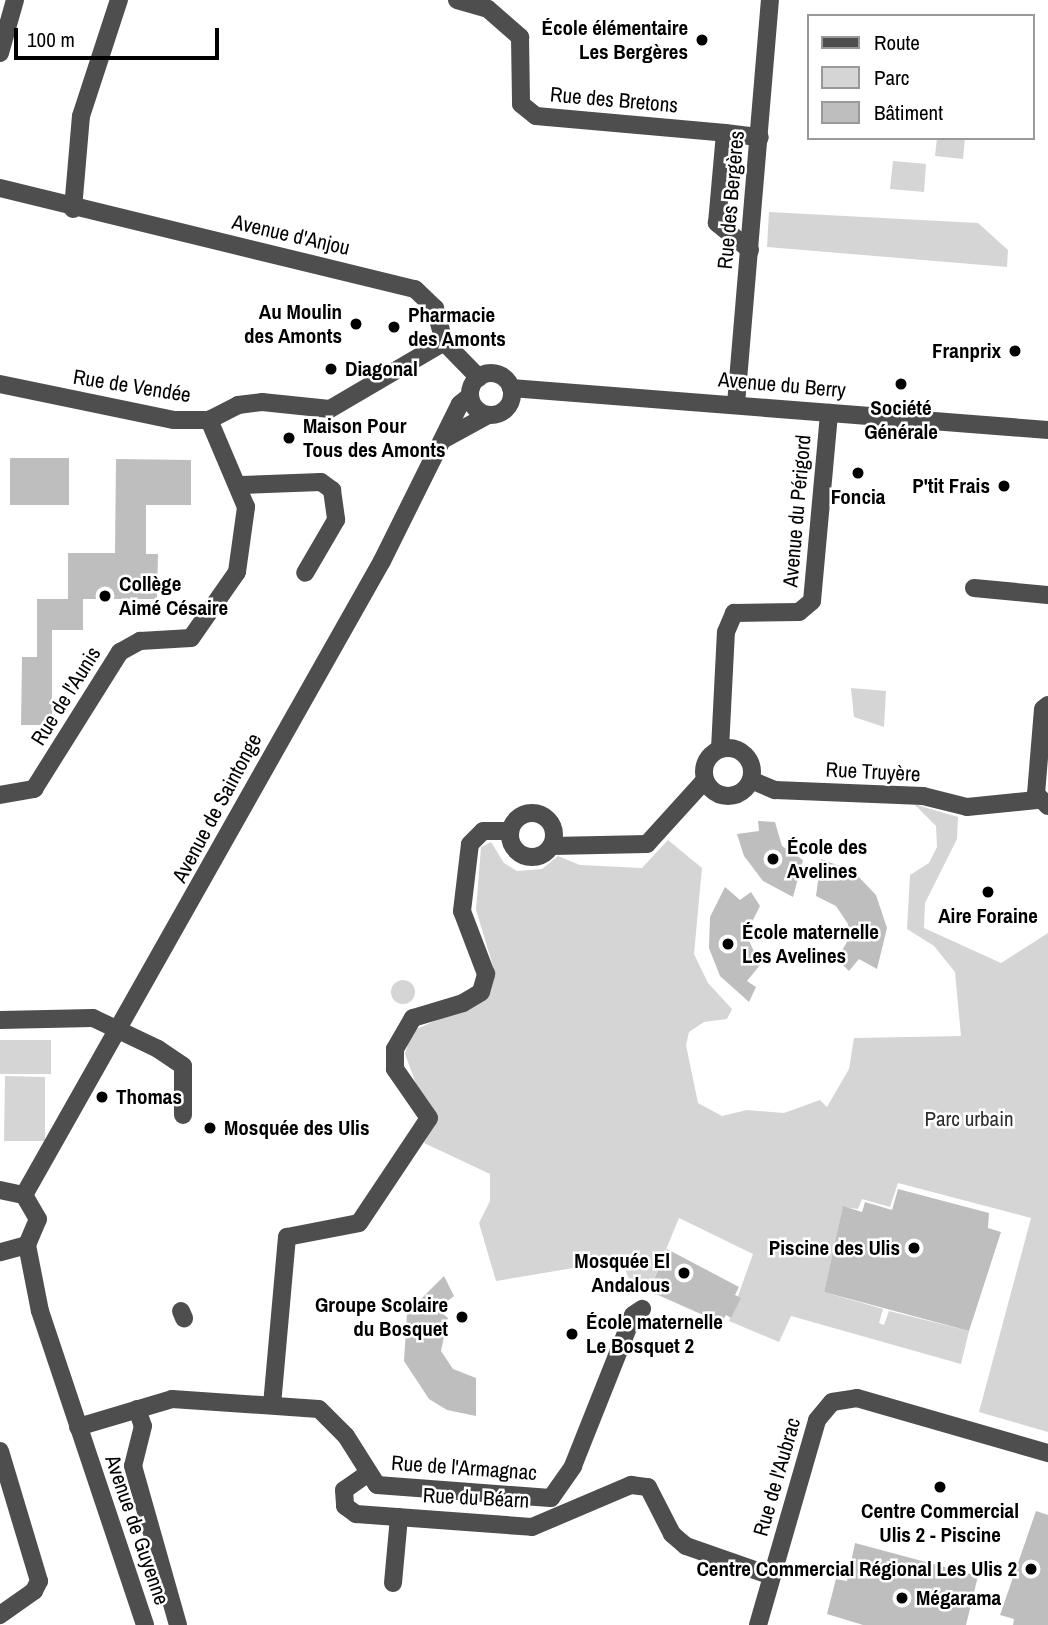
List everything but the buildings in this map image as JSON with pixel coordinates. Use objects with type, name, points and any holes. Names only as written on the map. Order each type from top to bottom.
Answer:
[{"type":"street","points":[[0,53],[15,0]]},
{"type":"street","points":[[74,209],[81,116],[119,0]]},
{"type":"street","name":"Rue des Bretons","points":[[457,0],[488,9],[520,37],[521,104],[536,116],[725,133]]},
{"type":"street","name":"Rue des Bergères","points":[[736,404],[770,0]]},
{"type":"street","points":[[750,250],[717,223],[725,133],[760,137]]},
{"type":"street","name":"Avenue d'Anjou","points":[[0,188],[46,203],[400,283],[423,294],[435,308],[444,342]]},
{"type":"street","points":[[444,342],[479,377]]},
{"type":"street","name":"Rue de Vendée","points":[[0,384],[174,420],[209,420],[238,405],[262,402],[330,409],[444,342]]},
{"type":"street","points":[[444,439],[488,415],[507,408],[511,388],[498,374],[479,377]]},
{"type":"street","points":[[479,377],[470,396],[476,409],[488,415]]},
{"type":"street","name":"Avenue du Berry","points":[[511,388],[1048,430]]},
{"type":"street","name":"Avenue de Saintonge","points":[[24,1195],[121,1031],[444,439],[460,404],[470,396]]},
{"type":"street","name":"Avenue du Périgord","points":[[720,749],[726,632],[734,613],[799,612],[812,601],[829,413]]},
{"type":"street","name":"Rue de l'Aunis","points":[[0,795],[34,789],[128,645],[180,641],[198,633],[237,572],[245,531],[240,485],[220,452],[209,420]]},
{"type":"street","points":[[240,485],[321,482],[332,490],[336,520],[305,573]]},
{"type":"street","points":[[974,588],[1048,595]]},
{"type":"street","points":[[1043,803],[1043,709],[1048,705]]},
{"type":"street","points":[[720,749],[735,749],[747,758],[751,780],[731,796],[715,793],[705,780],[704,765],[720,749]]},
{"type":"street","points":[[552,846],[552,823],[540,814],[524,814],[510,831],[512,845],[522,855],[536,858],[552,846],[647,844],[705,780]]},
{"type":"street","name":"Rue Truyère","points":[[751,780],[775,790],[909,795],[967,807],[1043,803]]},
{"type":"street","points":[[272,1405],[288,1237],[359,1223],[429,1118],[395,1069],[395,1049],[412,1018],[463,1003],[481,992],[486,974],[462,911],[470,844],[483,831],[510,831]]},
{"type":"street","points":[[0,1020],[93,1018],[121,1031],[183,1066],[183,1115]]},
{"type":"street","points":[[0,1190],[24,1195],[38,1219],[27,1245],[0,1252]]},
{"type":"street","name":"Avenue de Guyenne","points":[[27,1245],[40,1311],[85,1449],[94,1462],[145,1625]]},
{"type":"street","name":"Avenue de Guyenne","points":[[0,1252],[19,1270],[40,1311]]},
{"type":"street","name":"Rue de l'Armagnac","points":[[78,1427],[137,1409],[186,1399],[319,1409],[330,1416],[377,1485],[551,1497],[573,1466],[633,1315],[642,1309]]},
{"type":"street","name":"Rue de l'Aubrac","points":[[758,1625],[817,1420],[838,1399],[857,1398],[1048,1453]]},
{"type":"street","points":[[137,1409],[143,1426],[133,1466],[178,1625]]},
{"type":"street","name":"Avenue de Guyenne","points":[[85,1449],[85,1465],[133,1625]]},
{"type":"street","points":[[0,1451],[39,1581],[34,1591],[0,1615]]},
{"type":"street","name":"Rue du Béarn","points":[[367,1474],[344,1490],[345,1506],[356,1514],[532,1527],[631,1485],[648,1487],[672,1534],[686,1546],[772,1576]]},
{"type":"street","points":[[393,1583],[399,1517]]},
{"type":"green space","points":[[937,140],[965,140],[963,159],[935,156]]},
{"type":"green space","points":[[893,161],[926,164],[924,192],[890,189]]},
{"type":"green space","points":[[769,212],[978,223],[1008,250],[1007,267],[767,247]]},
{"type":"green space","points":[[851,688],[886,691],[884,727],[854,717]]},
{"type":"green space","name":"Parc urbain","points":[[914,804],[958,817],[957,839],[925,903],[924,928],[1001,963],[1048,933],[1048,1432],[979,1412],[1031,1218],[898,1183],[890,1207],[862,1199],[858,1209],[843,1207],[824,1292],[883,1309],[879,1323],[884,1325],[889,1311],[969,1331],[961,1364],[791,1316],[779,1342],[729,1321],[753,1254],[679,1218],[649,1291],[635,1293],[621,1260],[496,1281],[479,1223],[490,1201],[490,1174],[424,1143],[432,1127],[405,1054],[412,1031],[489,997],[493,966],[476,910],[481,847],[491,842],[504,863],[517,871],[542,869],[558,856],[580,865],[642,868],[668,840],[702,868],[694,954],[708,983],[732,1009],[727,1019],[704,1022],[689,1032],[686,1045],[698,1103],[722,1116],[747,1110],[784,1113],[820,1100],[827,1107],[849,1069],[854,1038],[961,1036],[955,972],[934,946],[907,929],[910,875],[929,863],[937,847],[936,826]]},
{"type":"green space","points":[[403,980],[412,983],[415,992],[412,1001],[403,1004],[394,1001],[391,992],[394,983]]},
{"type":"green space","points":[[0,1040],[51,1040],[51,1074],[0,1074]]},
{"type":"green space","points":[[5,1076],[45,1077],[45,1141],[4,1141]]},
{"type":"place","name":"École élémentaire Les Bergères","points":[[702,40]]},
{"type":"place","name":"Au Moulin des Amonts","points":[[356,324]]},
{"type":"place","name":"Pharmacie des Amonts","points":[[394,327]]},
{"type":"place","name":"Franprix","points":[[1015,351]]},
{"type":"place","name":"Diagonal","points":[[331,369]]},
{"type":"place","name":"Société Générale","points":[[901,384]]},
{"type":"place","name":"Maison Pour Tous des Amonts","points":[[289,438]]},
{"type":"place","name":"Foncia","points":[[858,473]]},
{"type":"place","name":"P'tit Frais","points":[[1004,486]]},
{"type":"place","name":"Collège Aimé Césaire","points":[[105,596]]},
{"type":"place","name":"École des Avelines","points":[[773,859]]},
{"type":"place","name":"Aire Foraine","points":[[988,892]]},
{"type":"place","name":"École maternelle Les Avelines","points":[[728,944]]},
{"type":"place","name":"Thomas","points":[[102,1097]]},
{"type":"place","name":"Mosquée des Ulis","points":[[210,1128]]},
{"type":"place","name":"Piscine des Ulis","points":[[914,1248]]},
{"type":"place","name":"Mosquée El Andalous","points":[[684,1273]]},
{"type":"place","name":"Groupe Scolaire du Bosquet","points":[[462,1317]]},
{"type":"place","name":"École maternelle Le Bosquet 2","points":[[572,1334]]},
{"type":"place","name":"Centre Commercial Ulis 2 - Piscine","points":[[940,1487]]},
{"type":"place","name":"Centre Commercial Régional Les Ulis 2","points":[[1031,1569]]},
{"type":"place","name":"Mégarama","points":[[902,1598]]}]
